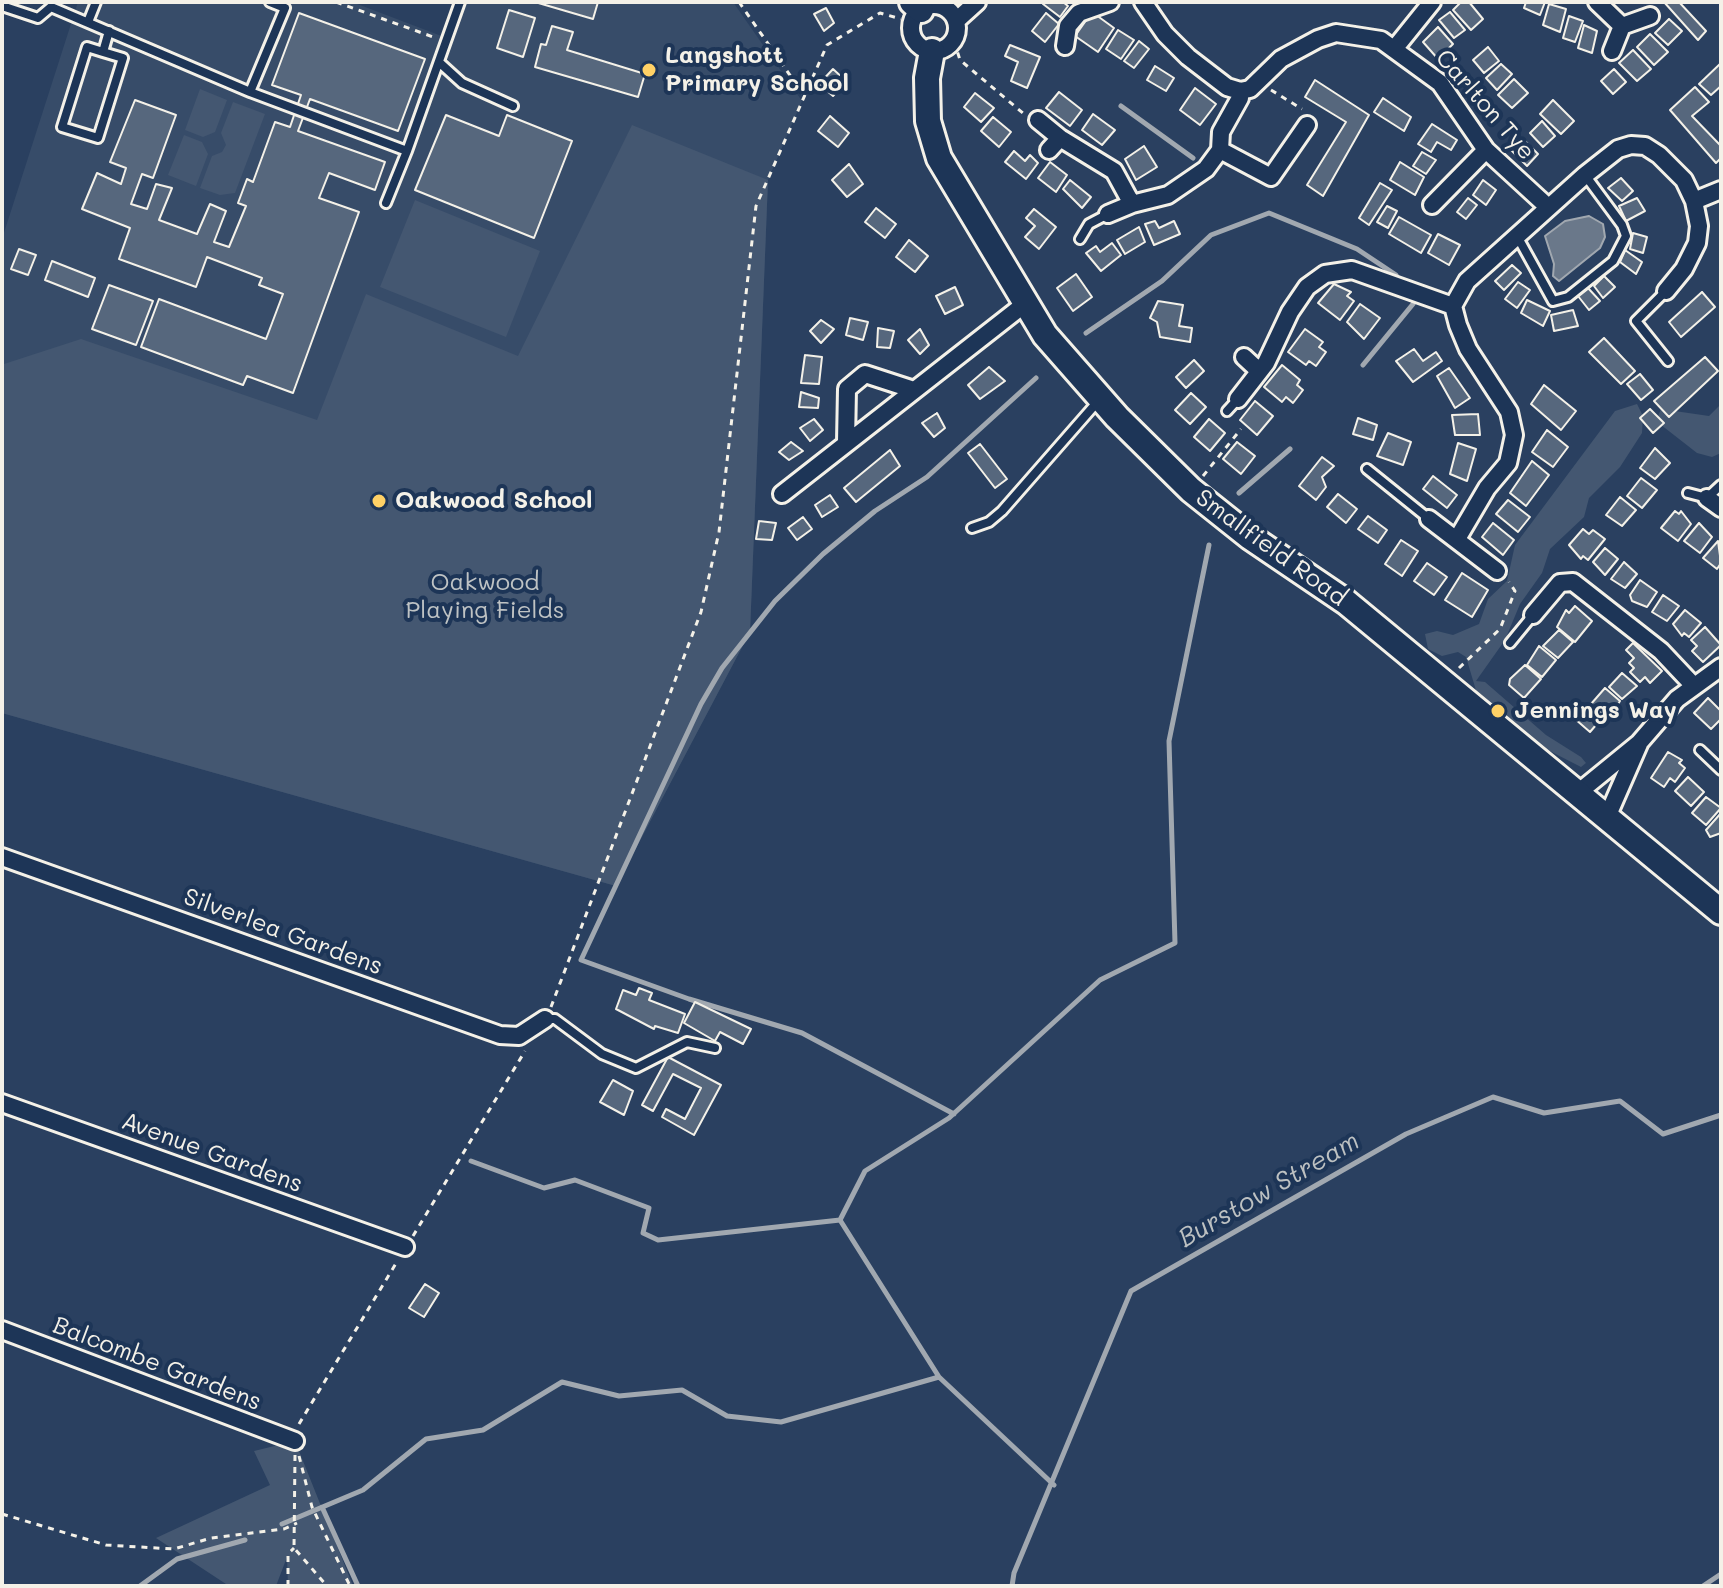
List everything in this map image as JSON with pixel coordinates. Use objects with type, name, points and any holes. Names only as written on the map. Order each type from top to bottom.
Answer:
[{"type":"street","points":[[956,21],[945,8],[928,6],[915,12],[918,44],[943,46],[956,21],[977,2]]},
{"type":"street","points":[[1065,46],[1068,26],[1079,13],[1110,2]]},
{"type":"street","points":[[1108,214],[1132,204],[1160,198],[1187,184],[1220,150],[1221,132],[1240,98],[1240,91],[1227,87],[1188,57],[1165,34],[1143,2]]},
{"type":"street","points":[[1597,2],[1622,26]]},
{"type":"street","points":[[1395,48],[1423,5]]},
{"type":"street","points":[[1612,51],[1622,26],[1650,16]]},
{"type":"street","name":"Carlton Tye","points":[[1240,91],[1250,89],[1301,46],[1336,33],[1381,40],[1440,83],[1486,150],[1548,207]]},
{"type":"street","name":"Smallfield Road","points":[[943,46],[927,78],[928,121],[939,158],[1045,335],[1101,399],[1191,490],[1250,537],[1346,602],[1608,815],[1721,912]]},
{"type":"street","points":[[1038,120],[1054,144],[1114,171],[1132,204]]},
{"type":"street","points":[[1220,150],[1271,177],[1307,125]]},
{"type":"street","points":[[1457,539],[1487,488],[1508,463],[1514,435],[1509,412],[1468,349],[1453,306],[1467,281],[1548,207],[1618,149],[1645,146],[1659,155],[1684,180],[1694,201],[1699,226],[1697,243],[1684,269],[1666,291]]},
{"type":"street","points":[[1432,205],[1486,150]]},
{"type":"street","points":[[1694,201],[1721,190]]},
{"type":"street","points":[[1232,405],[1259,371],[1307,287],[1325,274],[1352,270],[1453,306]]},
{"type":"street","points":[[782,494],[911,389],[1026,303]]},
{"type":"street","points":[[1244,357],[1259,371]]},
{"type":"street","points":[[846,442],[847,389],[865,374],[911,389]]},
{"type":"street","points":[[1429,519],[1497,571]]},
{"type":"street","points":[[1533,615],[1560,583],[1573,582],[1661,651],[1694,686]]},
{"type":"street","points":[[1579,792],[1639,743],[1677,699],[1721,667]]},
{"type":"street","points":[[1608,815],[1639,743]]},
{"type":"street","name":"Silverlea Gardens","points":[[2,857],[500,1035],[519,1036],[545,1019]]},
{"type":"street","name":"Avenue Gardens","points":[[2,1103],[405,1247]]},
{"type":"street","name":"Balcombe Gardens","points":[[2,1330],[295,1441]]},
{"type":"lane","points":[[88,22],[96,2]]},
{"type":"lane","points":[[250,92],[285,8],[270,2]]},
{"type":"lane","points":[[386,203],[460,2]]},
{"type":"lane","points":[[2,6],[38,18],[50,5],[250,92],[407,151]]},
{"type":"lane","points":[[103,52],[109,31]]},
{"type":"lane","points":[[87,47],[103,52],[123,58],[98,138],[62,127],[87,47]]},
{"type":"lane","points":[[440,63],[462,83],[513,106]]},
{"type":"lane","points":[[1517,236],[1553,301],[1568,297],[1613,261],[1626,236],[1622,225],[1585,175]]},
{"type":"lane","points":[[1080,239],[1089,224],[1108,214]]},
{"type":"lane","points":[[1666,291],[1636,321],[1668,361]]},
{"type":"lane","points":[[972,528],[989,522],[1002,511],[1101,399]]},
{"type":"lane","points":[[1367,469],[1429,519]]},
{"type":"lane","points":[[1688,493],[1714,503],[1721,485]]},
{"type":"lane","points":[[1510,643],[1533,615]]},
{"type":"lane","points":[[1700,750],[1721,770]]},
{"type":"lane","points":[[545,1019],[555,1019],[602,1054],[636,1068],[687,1042],[715,1048]]},
{"type":"path","points":[[336,2],[447,42]]},
{"type":"path","points":[[739,2],[805,95]]},
{"type":"path","points":[[288,1586],[288,1554],[294,1548],[297,1523],[295,1430],[545,1019],[701,612],[719,532],[756,206],[827,45],[880,13],[915,12]]},
{"type":"path","points":[[943,46],[1034,124],[1038,120]]},
{"type":"path","points":[[1258,82],[1313,116],[1307,125]]},
{"type":"path","points":[[1191,490],[1241,429]]},
{"type":"path","points":[[1445,682],[1500,629],[1515,591],[1497,571]]},
{"type":"path","points":[[295,1441],[312,1507],[350,1586]]},
{"type":"path","points":[[2,1514],[106,1545],[174,1549],[211,1538],[284,1529],[297,1523]]},
{"type":"path","points":[[294,1548],[327,1586]]},
{"type":"shaded area","name":"Oakwood Playing Fields","points":[[78,2],[352,2],[452,40],[462,2],[733,2],[802,101],[768,180],[750,632],[616,886],[2,713],[2,239]]},
{"type":"shaded area","points":[[1589,216],[1603,224],[1605,237],[1600,248],[1559,281],[1553,276],[1554,264],[1545,236],[1565,221]]},
{"type":"green space","points":[[200,89],[227,100],[215,132],[203,137],[185,130]]},
{"type":"green space","points":[[233,102],[265,114],[235,193],[220,195],[200,188],[212,156],[222,152],[226,145],[221,133]]},
{"type":"green space","name":"Oakwood Playing Fields","points":[[632,125],[768,180],[750,632],[616,886],[2,713],[4,364],[81,339],[317,420],[366,294],[518,356]]},
{"type":"green space","points":[[184,135],[202,142],[208,154],[196,186],[168,175]]},
{"type":"green space","points":[[415,200],[540,251],[506,337],[380,287]]},
{"type":"green space","points":[[1637,404],[1643,416],[1642,433],[1620,467],[1589,498],[1584,517],[1550,549],[1542,573],[1520,604],[1505,640],[1476,681],[1485,682],[1546,735],[1581,757],[1586,763],[1581,767],[1542,747],[1505,721],[1478,697],[1466,657],[1458,652],[1442,656],[1428,649],[1425,634],[1437,631],[1453,635],[1479,624],[1488,599],[1507,581],[1515,545],[1615,411]]},
{"type":"green space","points":[[1721,404],[1721,453],[1712,457],[1697,453],[1656,421],[1661,409],[1709,416]]},
{"type":"green space","points":[[295,1441],[353,1586],[288,1586],[287,1557],[276,1586],[229,1586],[156,1538],[270,1485],[254,1451]]},
{"type":"building","points":[[535,2],[598,2],[593,19]]},
{"type":"building","points":[[1063,2],[1068,6],[1060,17],[1043,4]]},
{"type":"building","points":[[1461,2],[1469,2],[1483,19],[1471,30],[1453,10]]},
{"type":"building","points":[[1526,2],[1545,2],[1540,15],[1524,8]]},
{"type":"building","points":[[1664,2],[1679,2],[1706,31],[1698,40]]},
{"type":"building","points":[[1549,4],[1566,9],[1560,32],[1543,25]]},
{"type":"building","points":[[826,8],[834,23],[824,31],[814,14]]},
{"type":"building","points":[[509,10],[535,18],[523,57],[497,48]]},
{"type":"building","points":[[1092,12],[1114,28],[1098,52],[1075,36]]},
{"type":"building","points":[[1450,12],[1465,30],[1454,38],[1439,20]]},
{"type":"building","points":[[299,13],[425,59],[398,131],[310,99],[298,131],[385,162],[375,190],[329,173],[319,198],[359,212],[293,393],[247,376],[243,385],[141,347],[159,299],[266,339],[283,294],[259,285],[262,278],[207,257],[196,287],[119,259],[130,228],[82,209],[97,173],[121,184],[126,168],[110,162],[135,100],[176,115],[153,178],[142,174],[131,204],[147,209],[156,184],[172,188],[159,220],[197,234],[210,204],[226,211],[214,242],[229,247],[246,206],[238,203],[247,179],[253,182],[275,122],[290,127],[301,95],[272,85]]},
{"type":"building","points":[[1046,13],[1059,24],[1045,42],[1032,31]]},
{"type":"building","points":[[1569,16],[1583,21],[1575,42],[1563,38]]},
{"type":"building","points":[[1669,19],[1682,31],[1668,45],[1655,33]]},
{"type":"building","points":[[1584,25],[1597,31],[1592,53],[1578,48]]},
{"type":"building","points":[[552,26],[573,32],[567,50],[645,74],[638,97],[535,67],[541,44],[546,45]]},
{"type":"building","points":[[1438,27],[1453,44],[1438,59],[1423,42]]},
{"type":"building","points":[[1118,30],[1134,40],[1121,59],[1106,49]]},
{"type":"building","points":[[1650,34],[1668,52],[1654,65],[1637,47]]},
{"type":"building","points":[[1139,41],[1149,49],[1134,68],[1124,61]]},
{"type":"building","points":[[1010,45],[1040,57],[1027,88],[1011,81],[1018,62],[1005,56]]},
{"type":"building","points":[[1488,47],[1499,61],[1484,73],[1473,60]]},
{"type":"building","points":[[1633,50],[1651,69],[1637,81],[1619,63]]},
{"type":"building","points":[[1721,63],[1721,86],[1711,95],[1699,84]]},
{"type":"building","points":[[1501,64],[1512,74],[1497,90],[1486,78]]},
{"type":"building","points":[[1155,66],[1174,78],[1166,91],[1147,80]]},
{"type":"building","points":[[833,69],[846,81],[833,96],[819,84]]},
{"type":"building","points":[[1614,69],[1626,82],[1613,94],[1601,81]]},
{"type":"building","points":[[1514,79],[1528,93],[1512,108],[1498,95]]},
{"type":"building","points":[[1315,80],[1369,115],[1323,196],[1307,185],[1346,122],[1305,97]]},
{"type":"building","points":[[1695,87],[1709,102],[1692,116],[1721,146],[1721,158],[1716,163],[1670,110]]},
{"type":"building","points":[[1195,88],[1216,104],[1200,125],[1180,110]]},
{"type":"building","points":[[1059,92],[1082,110],[1070,126],[1046,108]]},
{"type":"building","points":[[975,93],[994,108],[981,122],[964,107]]},
{"type":"building","points":[[1383,98],[1411,117],[1404,131],[1374,112]]},
{"type":"building","points":[[1553,100],[1574,121],[1561,134],[1540,114]]},
{"type":"building","points":[[1093,114],[1115,130],[1102,145],[1082,130]]},
{"type":"building","points":[[446,115],[499,136],[507,115],[572,141],[534,238],[415,190]]},
{"type":"building","points":[[830,116],[849,133],[838,147],[818,131]]},
{"type":"building","points":[[993,117],[1011,132],[999,147],[981,131]]},
{"type":"building","points":[[1542,121],[1555,136],[1543,147],[1530,133]]},
{"type":"building","points":[[1432,124],[1457,140],[1451,150],[1437,142],[1431,152],[1418,144]]},
{"type":"building","points":[[1523,139],[1538,154],[1527,166],[1511,150]]},
{"type":"building","points":[[1144,146],[1157,167],[1136,180],[1125,159]]},
{"type":"building","points":[[1014,151],[1025,161],[1030,155],[1038,163],[1026,179],[1005,162]]},
{"type":"building","points":[[1422,152],[1436,160],[1426,174],[1413,166]]},
{"type":"building","points":[[1050,162],[1067,175],[1056,192],[1038,178]]},
{"type":"building","points":[[1400,162],[1424,177],[1415,195],[1390,180]]},
{"type":"building","points":[[849,164],[863,184],[847,197],[832,180]]},
{"type":"building","points":[[1621,178],[1633,191],[1622,201],[1608,188]]},
{"type":"building","points":[[1070,180],[1091,197],[1082,208],[1063,189]]},
{"type":"building","points":[[1483,180],[1496,190],[1486,205],[1473,195]]},
{"type":"building","points":[[1380,183],[1392,190],[1369,225],[1359,218]]},
{"type":"building","points":[[1468,198],[1477,205],[1466,219],[1457,212]]},
{"type":"building","points":[[1637,198],[1645,211],[1626,221],[1619,206]]},
{"type":"building","points":[[1387,206],[1397,211],[1388,228],[1377,222]]},
{"type":"building","points":[[876,208],[896,224],[885,238],[865,222]]},
{"type":"building","points":[[1034,209],[1056,227],[1039,249],[1025,237],[1035,226],[1026,218]]},
{"type":"building","points":[[1399,217],[1431,235],[1421,253],[1389,234]]},
{"type":"building","points":[[1155,221],[1159,228],[1174,221],[1180,234],[1154,245],[1145,224]]},
{"type":"building","points":[[1139,227],[1145,242],[1125,254],[1117,240]]},
{"type":"building","points":[[1633,233],[1647,237],[1643,253],[1630,249]]},
{"type":"building","points":[[1438,234],[1460,245],[1449,265],[1428,253]]},
{"type":"building","points":[[909,240],[928,256],[915,272],[896,257]]},
{"type":"building","points":[[1112,243],[1121,255],[1101,271],[1086,253],[1096,246],[1100,252]]},
{"type":"building","points":[[19,249],[36,255],[28,275],[11,269]]},
{"type":"building","points":[[1625,250],[1642,262],[1636,274],[1620,262]]},
{"type":"building","points":[[52,261],[95,278],[88,297],[45,280]]},
{"type":"building","points":[[1512,265],[1521,273],[1504,290],[1495,281]]},
{"type":"building","points":[[1076,274],[1092,297],[1073,311],[1057,288]]},
{"type":"building","points":[[1604,276],[1615,287],[1603,298],[1594,286]]},
{"type":"building","points":[[1518,282],[1530,290],[1517,308],[1505,299]]},
{"type":"building","points":[[1334,284],[1351,292],[1347,296],[1354,301],[1340,320],[1318,303]]},
{"type":"building","points":[[109,285],[153,301],[136,345],[92,329]]},
{"type":"building","points":[[955,287],[963,305],[945,314],[936,296]]},
{"type":"building","points":[[1588,288],[1600,301],[1589,310],[1578,296]]},
{"type":"building","points":[[1702,292],[1715,307],[1681,337],[1669,322]]},
{"type":"building","points":[[1527,300],[1550,311],[1543,326],[1521,313]]},
{"type":"building","points":[[1158,301],[1183,305],[1179,326],[1192,328],[1190,342],[1160,337],[1157,322],[1150,318]]},
{"type":"building","points":[[1360,304],[1380,318],[1364,339],[1347,322]]},
{"type":"building","points":[[1573,310],[1578,326],[1554,331],[1551,315]]},
{"type":"building","points":[[850,318],[868,322],[863,340],[846,335]]},
{"type":"building","points":[[821,320],[834,329],[821,343],[810,331]]},
{"type":"building","points":[[878,328],[894,331],[890,348],[877,347]]},
{"type":"building","points":[[920,329],[929,345],[920,354],[908,340]]},
{"type":"building","points":[[1305,329],[1323,342],[1319,347],[1326,352],[1316,366],[1309,361],[1306,365],[1288,352]]},
{"type":"building","points":[[1604,338],[1635,371],[1621,384],[1589,352]]},
{"type":"building","points":[[1414,349],[1423,361],[1436,352],[1442,361],[1413,382],[1396,361]]},
{"type":"building","points":[[805,355],[822,357],[819,384],[801,383]]},
{"type":"building","points":[[1705,357],[1718,371],[1669,417],[1654,401]]},
{"type":"building","points":[[1194,360],[1204,371],[1186,388],[1176,377]]},
{"type":"building","points":[[1282,365],[1300,380],[1297,385],[1303,390],[1293,403],[1286,397],[1282,402],[1264,387]]},
{"type":"building","points":[[989,367],[1005,381],[980,399],[968,385]]},
{"type":"building","points":[[1449,368],[1470,398],[1455,408],[1437,376]]},
{"type":"building","points":[[1640,374],[1653,390],[1641,400],[1627,384]]},
{"type":"building","points":[[1544,385],[1576,411],[1561,430],[1531,404]]},
{"type":"building","points":[[801,392],[819,398],[818,408],[799,407]]},
{"type":"building","points":[[1191,393],[1206,407],[1190,424],[1175,410]]},
{"type":"building","points":[[1255,401],[1273,416],[1257,435],[1240,420]]},
{"type":"building","points":[[1650,409],[1664,423],[1653,433],[1640,418]]},
{"type":"building","points":[[937,413],[945,428],[934,437],[922,423]]},
{"type":"building","points":[[1478,414],[1480,435],[1455,435],[1452,415]]},
{"type":"building","points":[[1358,418],[1377,425],[1373,440],[1353,434]]},
{"type":"building","points":[[814,419],[823,430],[810,441],[800,428]]},
{"type":"building","points":[[1209,419],[1225,433],[1210,451],[1194,437]]},
{"type":"building","points":[[1547,430],[1568,447],[1553,467],[1532,452]]},
{"type":"building","points":[[1388,433],[1411,442],[1403,465],[1377,456]]},
{"type":"building","points":[[791,442],[803,451],[789,460],[779,452]]},
{"type":"building","points":[[1237,442],[1255,456],[1241,474],[1223,459]]},
{"type":"building","points":[[1458,443],[1476,449],[1467,481],[1450,474]]},
{"type":"building","points":[[980,444],[1007,479],[995,488],[968,453]]},
{"type":"building","points":[[1655,448],[1670,463],[1655,479],[1640,468]]},
{"type":"building","points":[[890,450],[900,466],[856,502],[844,488]]},
{"type":"building","points":[[1322,457],[1334,466],[1322,477],[1326,487],[1316,500],[1299,486]]},
{"type":"building","points":[[1532,461],[1549,475],[1526,506],[1510,493]]},
{"type":"building","points":[[1433,476],[1457,495],[1447,508],[1423,489]]},
{"type":"building","points":[[1641,478],[1657,490],[1642,508],[1627,496]]},
{"type":"building","points":[[1338,494],[1357,509],[1346,523],[1327,507]]},
{"type":"building","points":[[830,495],[838,507],[822,517],[815,505]]},
{"type":"building","points":[[1620,497],[1636,510],[1622,526],[1606,515]]},
{"type":"building","points":[[1508,500],[1530,517],[1518,532],[1496,514]]},
{"type":"building","points":[[1675,511],[1679,514],[1681,511],[1691,524],[1678,541],[1661,528]]},
{"type":"building","points":[[1368,516],[1387,530],[1378,543],[1358,529]]},
{"type":"building","points":[[803,517],[812,529],[797,540],[788,528]]},
{"type":"building","points":[[759,521],[776,523],[772,540],[756,539]]},
{"type":"building","points":[[1493,523],[1514,540],[1503,555],[1482,537]]},
{"type":"building","points":[[1699,523],[1712,537],[1700,553],[1684,541]]},
{"type":"building","points":[[1583,529],[1589,534],[1593,530],[1605,539],[1588,560],[1583,556],[1581,559],[1569,545]]},
{"type":"building","points":[[1401,540],[1418,551],[1402,576],[1385,564]]},
{"type":"building","points":[[1718,541],[1721,563],[1717,569],[1703,558]]},
{"type":"building","points":[[1605,548],[1618,559],[1605,575],[1593,562]]},
{"type":"building","points":[[1624,562],[1637,574],[1625,588],[1611,579]]},
{"type":"building","points":[[1427,563],[1447,577],[1434,595],[1414,581]]},
{"type":"building","points":[[1462,573],[1488,590],[1472,617],[1445,600]]},
{"type":"building","points":[[1640,580],[1657,592],[1647,607],[1632,601],[1630,595]]},
{"type":"building","points":[[1663,595],[1679,606],[1667,621],[1652,612]]},
{"type":"building","points":[[1575,606],[1592,621],[1575,642],[1557,627],[1566,610],[1569,613]]},
{"type":"building","points":[[1685,610],[1701,623],[1689,637],[1684,633],[1682,636],[1673,624]]},
{"type":"building","points":[[1705,627],[1721,645],[1703,662],[1692,651],[1697,646],[1691,640]]},
{"type":"building","points":[[1559,630],[1573,642],[1558,658],[1543,646]]},
{"type":"building","points":[[1633,643],[1662,671],[1650,683],[1645,677],[1640,682],[1630,672],[1634,668],[1629,663],[1634,658],[1626,650]]},
{"type":"building","points":[[1539,646],[1556,660],[1542,677],[1527,665]]},
{"type":"building","points":[[1525,665],[1541,679],[1524,698],[1509,685],[1510,679]]},
{"type":"building","points":[[1622,673],[1637,686],[1622,699],[1609,687]]},
{"type":"building","points":[[1605,688],[1620,701],[1609,719],[1591,704]]},
{"type":"building","points":[[1708,698],[1721,711],[1721,719],[1711,729],[1694,713]]},
{"type":"building","points":[[1586,705],[1602,718],[1590,732],[1575,719]]},
{"type":"building","points":[[1668,752],[1682,760],[1679,763],[1685,768],[1675,782],[1670,778],[1664,787],[1651,778]]},
{"type":"building","points":[[1688,777],[1704,792],[1691,806],[1675,791]]},
{"type":"building","points":[[1706,797],[1721,808],[1706,825],[1692,813]]},
{"type":"building","points":[[1721,813],[1721,833],[1710,837],[1706,830]]},
{"type":"building","points":[[639,988],[652,993],[649,1000],[685,1014],[678,1033],[655,1026],[654,1029],[616,1009],[623,990],[636,995]]},
{"type":"building","points":[[695,1002],[751,1029],[743,1044],[720,1032],[715,1041],[684,1023]]},
{"type":"building","points":[[668,1057],[721,1085],[694,1135],[662,1117],[666,1109],[685,1119],[701,1088],[673,1074],[653,1111],[642,1105]]},
{"type":"building","points":[[613,1080],[633,1091],[624,1115],[600,1102]]},
{"type":"building","points":[[425,1284],[439,1293],[424,1317],[409,1308]]},
{"type":"waterway","points":[[1121,106],[1193,158]]},
{"type":"waterway","points":[[1086,333],[1162,281],[1211,235],[1269,213],[1357,249],[1396,275]]},
{"type":"waterway","points":[[1363,365],[1413,304]]},
{"type":"waterway","points":[[954,1114],[802,1033],[689,999],[581,960],[701,704],[722,668],[775,601],[823,554],[875,511],[927,477],[1036,378]]},
{"type":"waterway","points":[[1239,493],[1290,449]]},
{"type":"waterway","points":[[840,1220],[865,1171],[949,1118],[1100,980],[1175,943],[1169,741],[1209,545]]},
{"type":"waterway","name":"Burstow Stream","points":[[1012,1586],[1014,1573],[1131,1291],[1406,1134],[1493,1097],[1544,1113],[1620,1101],[1663,1134],[1721,1115]]},
{"type":"waterway","points":[[471,1161],[544,1188],[575,1180],[649,1208],[643,1233],[658,1240],[840,1220],[939,1377]]},
{"type":"waterway","points":[[282,1524],[363,1490],[426,1439],[483,1430],[562,1382],[619,1396],[682,1390],[727,1416],[781,1422],[939,1377],[1054,1485]]},
{"type":"waterway","points":[[322,1507],[358,1586]]},
{"type":"waterway","points":[[140,1586],[177,1559],[245,1540]]},
{"type":"waterway","points":[[1703,1586],[1721,1574]]},
{"type":"place","name":"Langshott Primary School","points":[[649,70]]},
{"type":"place","name":"Oakwood School","points":[[379,501]]},
{"type":"place","name":"Jennings Way","points":[[1498,711]]}]
